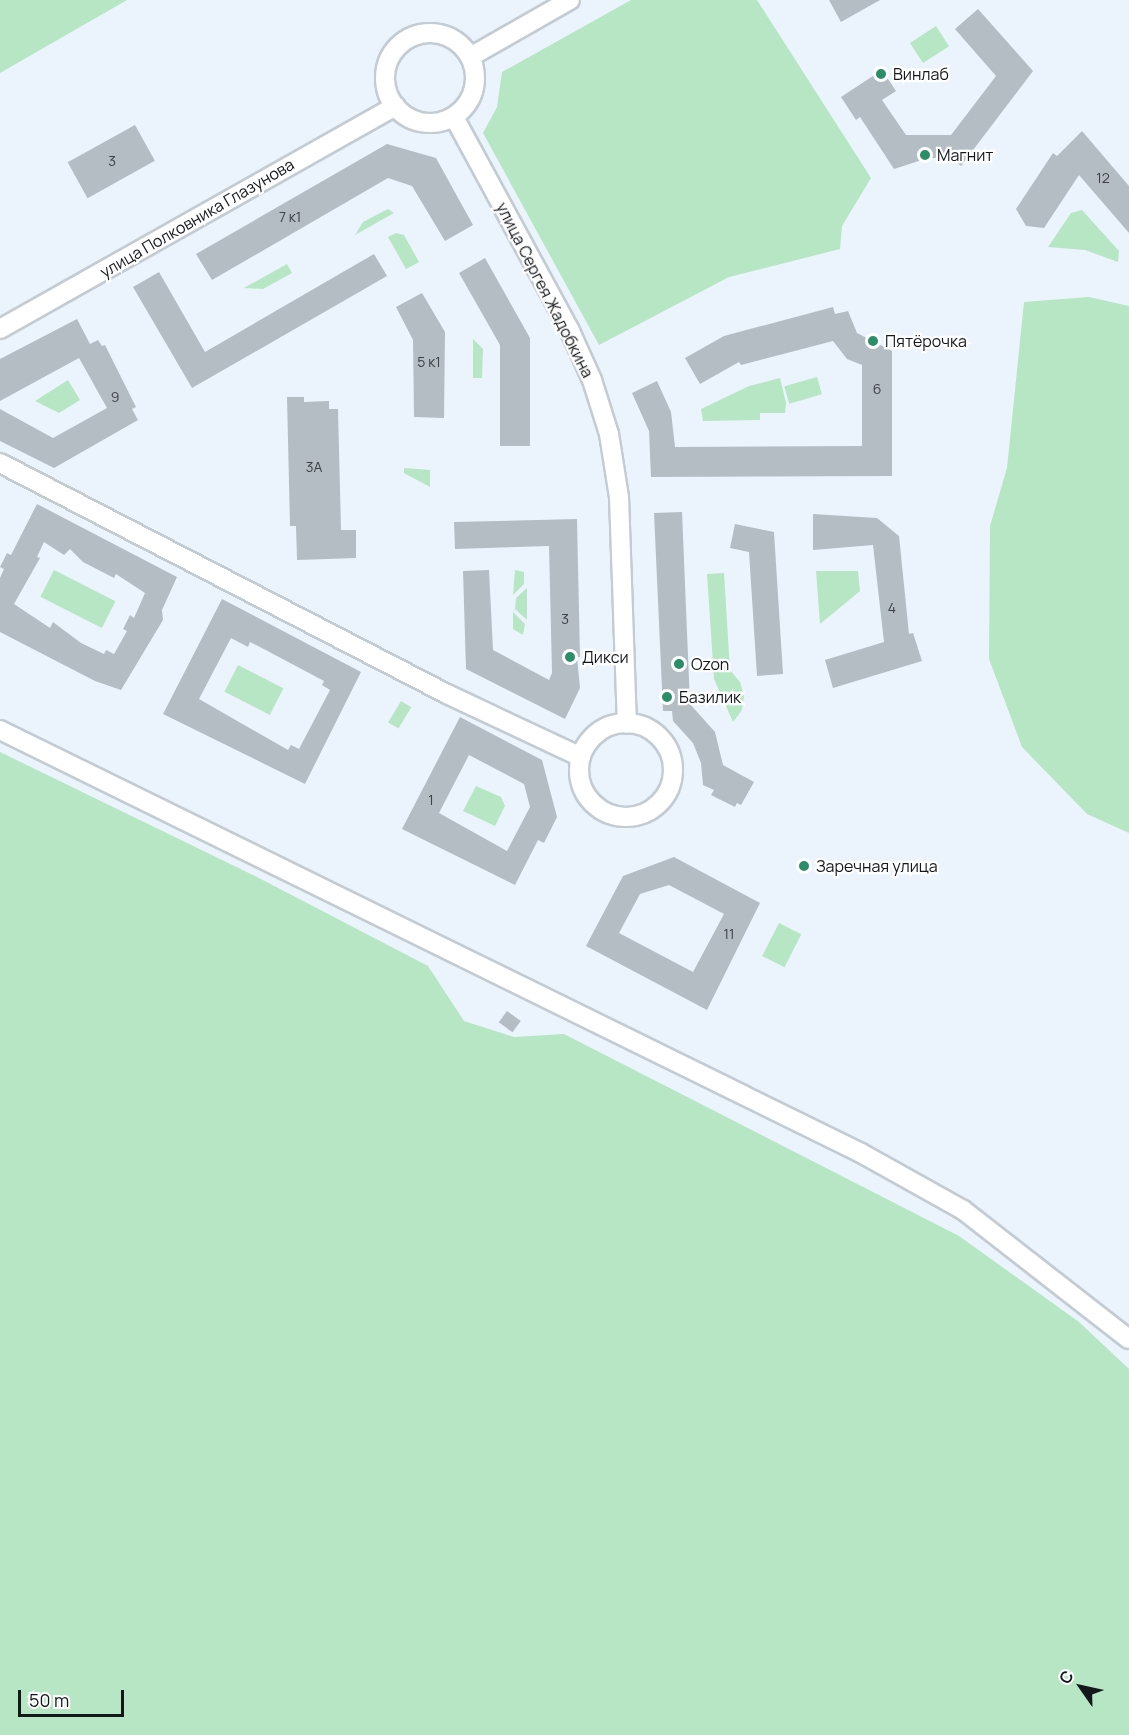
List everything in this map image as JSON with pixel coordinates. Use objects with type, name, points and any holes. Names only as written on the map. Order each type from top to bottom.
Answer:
[{"type":"street","points":[[470,57],[570,0]]},
{"type":"street","points":[[439,34],[459,43],[470,57],[475,70],[473,92],[454,117],[422,123],[395,106],[386,75],[392,55],[408,39],[439,34]]},
{"type":"street","name":"улица Полковника Глазунова","points":[[0,330],[395,106]]},
{"type":"street","name":"улица Сергея Жадобкина","points":[[454,117],[570,331],[592,380],[609,434],[619,497],[627,724]]},
{"type":"street","points":[[0,463],[447,694],[581,757]]},
{"type":"street","points":[[627,724],[639,725],[660,738],[671,759],[671,784],[653,808],[625,817],[601,810],[592,802],[580,781],[581,757],[599,733],[627,724]]},
{"type":"street","points":[[0,730],[861,1153],[963,1210],[1129,1339]]},
{"type":"green space","points":[[0,0],[127,0],[0,73]]},
{"type":"green space","points":[[631,0],[757,0],[871,178],[842,226],[840,249],[729,277],[599,345],[483,133],[497,107],[502,72]]},
{"type":"green space","points":[[936,26],[949,46],[923,63],[910,43]]},
{"type":"green space","points":[[388,209],[394,213],[355,235],[363,222]]},
{"type":"green space","points":[[1082,210],[1119,251],[1118,262],[1085,250],[1048,247],[1071,213]]},
{"type":"green space","points":[[396,233],[404,235],[419,262],[406,269],[388,237]]},
{"type":"green space","points":[[287,264],[292,273],[263,289],[244,288]]},
{"type":"green space","points":[[1089,297],[1129,306],[1129,833],[1087,814],[1022,747],[989,659],[990,526],[1007,468],[1024,302]]},
{"type":"green space","points":[[473,339],[483,349],[482,378],[473,378]]},
{"type":"green space","points":[[817,377],[822,394],[789,404],[784,386]]},
{"type":"green space","points":[[780,378],[786,403],[785,413],[760,413],[760,420],[703,421],[701,409],[749,386]]},
{"type":"green space","points":[[68,380],[80,400],[59,413],[35,401]]},
{"type":"green space","points":[[404,468],[430,470],[430,487],[404,473]]},
{"type":"green space","points":[[54,570],[115,601],[102,628],[40,597]]},
{"type":"green space","points":[[515,570],[524,572],[524,584],[513,595]]},
{"type":"green space","points":[[816,571],[858,571],[860,591],[820,624]]},
{"type":"green space","points":[[724,573],[730,670],[740,682],[744,696],[742,710],[733,722],[714,679],[707,574]]},
{"type":"green space","points":[[527,588],[527,620],[515,609],[516,598]]},
{"type":"green space","points":[[513,612],[525,624],[523,635],[513,629]]},
{"type":"green space","points":[[238,665],[283,688],[270,715],[224,692]]},
{"type":"green space","points":[[401,701],[411,707],[398,729],[388,722]]},
{"type":"green space","points":[[0,752],[257,877],[428,966],[464,1021],[514,1037],[564,1034],[959,1236],[1079,1322],[1129,1369],[1129,1735],[0,1735]]},
{"type":"green space","points":[[476,786],[501,797],[505,806],[495,826],[463,811]]},
{"type":"green space","points":[[779,923],[801,934],[784,967],[762,956]]},
{"type":"building","points":[[829,0],[880,0],[841,22]]},
{"type":"building","points":[[978,9],[1033,71],[961,166],[951,158],[928,158],[894,169],[860,117],[856,120],[841,97],[882,70],[896,91],[882,100],[906,135],[951,135],[996,76],[955,29]]},
{"type":"building","points":[[135,125],[155,161],[88,198],[68,162]]},
{"type":"building","points":[[1082,131],[1129,186],[1129,233],[1079,175],[1044,228],[1026,226],[1016,209],[1053,153],[1057,156]]},
{"type":"building","points":[[387,144],[436,158],[473,225],[445,241],[412,186],[388,178],[212,280],[196,254]]},
{"type":"building","points":[[374,254],[387,276],[192,388],[133,287],[159,272],[205,352]]},
{"type":"building","points":[[485,258],[530,338],[530,446],[500,446],[500,345],[459,273]]},
{"type":"building","points":[[422,293],[445,332],[444,418],[414,417],[413,340],[396,307]]},
{"type":"building","points":[[833,307],[835,314],[848,311],[857,333],[892,351],[892,476],[651,477],[649,431],[632,393],[657,381],[671,412],[675,447],[862,446],[862,365],[847,359],[833,341],[741,365],[739,362],[700,384],[685,358],[724,336]]},
{"type":"building","points":[[77,319],[90,344],[98,340],[102,346],[105,345],[136,407],[132,409],[138,420],[54,468],[0,441],[0,409],[53,438],[107,408],[79,358],[0,401],[0,359]]},
{"type":"building","points":[[287,397],[304,397],[304,402],[329,401],[329,409],[338,409],[341,530],[356,530],[356,558],[297,560],[296,526],[290,526]]},
{"type":"building","points":[[37,504],[177,577],[162,610],[163,620],[121,690],[95,681],[0,632],[0,578],[4,569],[0,567],[7,553],[11,555]],"holes":[[[44,542],[64,555],[70,549],[83,562],[114,578],[116,574],[145,593],[134,618],[130,615],[123,629],[127,631],[114,654],[106,650],[104,654],[81,643],[53,622],[50,628],[14,604],[40,558],[37,557]]]},
{"type":"building","points":[[682,512],[690,704],[715,732],[723,765],[754,782],[741,805],[737,803],[735,807],[711,795],[714,790],[703,785],[701,763],[693,743],[673,721],[672,711],[663,711],[654,513]]},
{"type":"building","points":[[813,514],[877,518],[899,536],[909,634],[913,633],[922,661],[833,688],[825,660],[884,642],[873,545],[813,550]]},
{"type":"building","points":[[577,519],[580,657],[577,657],[580,688],[565,719],[466,669],[463,571],[489,570],[493,650],[549,680],[552,673],[549,546],[455,549],[454,522]]},
{"type":"building","points":[[735,524],[774,532],[783,674],[757,676],[749,552],[730,548]]},
{"type":"building","points":[[222,599],[361,672],[305,784],[163,714]],"holes":[[[231,638],[248,647],[250,642],[260,647],[324,681],[322,685],[330,690],[299,749],[291,745],[288,750],[199,699]]]},
{"type":"building","points":[[460,717],[542,760],[557,817],[544,843],[538,840],[515,885],[402,829]],"holes":[[[469,755],[524,784],[530,807],[507,851],[439,813]]]},
{"type":"building","points":[[674,857],[760,903],[707,1010],[586,946],[623,876]],"holes":[[[669,885],[724,914],[693,972],[619,933],[640,894]]]},
{"type":"building","points":[[507,1011],[521,1021],[513,1032],[499,1022]]},
{"type":"place","name":"Винлаб","points":[[881,74]]},
{"type":"place","name":"Магнит","points":[[925,155]]},
{"type":"place","name":"Пятёрочка","points":[[873,341]]},
{"type":"place","name":"Дикси","points":[[570,657]]},
{"type":"place","name":"Ozon","points":[[679,664]]},
{"type":"place","name":"Базилик","points":[[667,697]]},
{"type":"place","name":"Заречная улица","points":[[804,866]]}]
